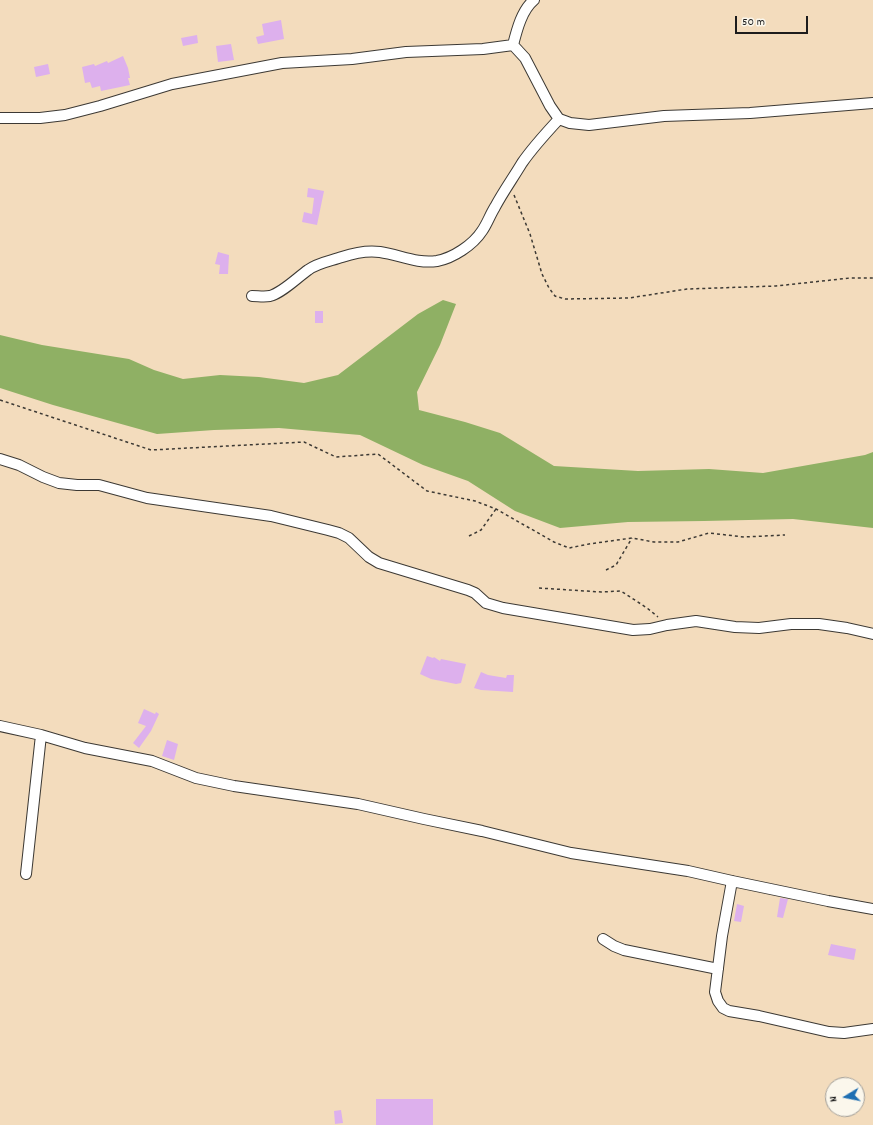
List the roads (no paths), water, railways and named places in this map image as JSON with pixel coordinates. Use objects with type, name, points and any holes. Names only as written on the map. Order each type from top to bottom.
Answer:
[{"type":"street","points":[[513,45],[518,26],[529,5],[534,0]]},
{"type":"street","points":[[0,118],[40,118],[65,115],[172,84],[282,63],[352,59],[406,52],[483,49],[513,45]]},
{"type":"street","points":[[513,45],[524,58],[550,106],[559,119],[570,124],[589,125],[664,116],[750,113],[873,103]]},
{"type":"street","points":[[252,296],[271,296],[318,264],[348,255],[368,251],[380,252],[426,262],[438,261],[455,255],[470,244],[481,233],[510,182],[533,148],[559,119]]},
{"type":"street","points":[[0,459],[19,465],[59,483],[99,485],[147,498],[271,516],[339,533],[349,538],[369,557],[379,563],[468,590],[475,593],[486,603],[503,608],[632,630],[650,629],[696,621],[735,627],[759,628],[791,624],[819,624],[873,634]]},
{"type":"street","points":[[0,726],[41,735],[85,748],[152,761],[196,778],[234,786],[358,804],[482,831],[571,853],[688,871],[873,908]]},
{"type":"street","points":[[26,874],[41,735]]},
{"type":"street","points":[[732,881],[722,936],[715,992],[718,1001],[723,1008],[728,1012],[759,1016],[829,1032],[844,1033],[873,1029]]},
{"type":"street","points":[[603,938],[614,946],[624,950],[718,969]]}]
